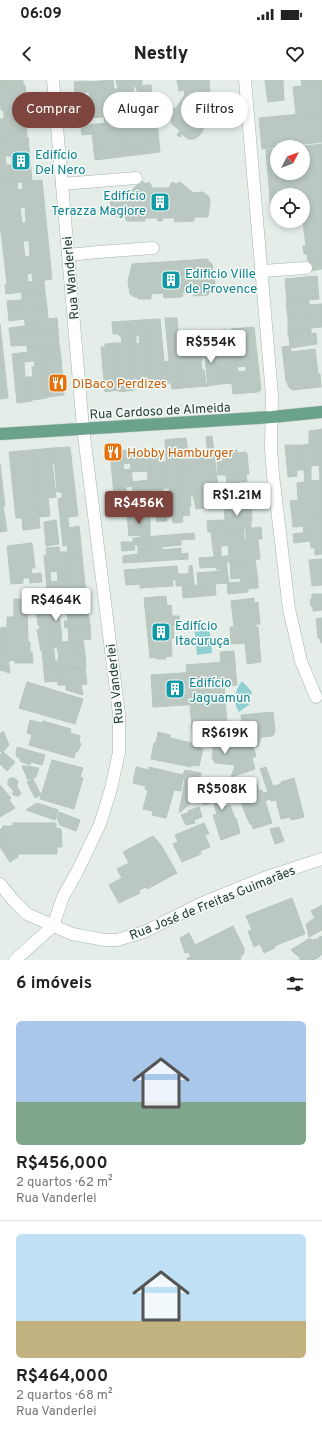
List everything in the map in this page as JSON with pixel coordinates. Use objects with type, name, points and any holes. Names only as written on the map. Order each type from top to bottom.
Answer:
[{"type":"main road","name":"Rua Cardoso de Almeida","points":[[0,434],[272,417],[322,412]]},
{"type":"street","name":"Rua Wanderlei","points":[[53,80],[83,428]]},
{"type":"street","points":[[245,80],[272,395],[271,448],[273,475],[289,609],[301,661],[316,697]]},
{"type":"street","points":[[62,184],[136,178]]},
{"type":"street","points":[[68,255],[153,248]]},
{"type":"street","points":[[262,271],[306,268]]},
{"type":"street","name":"Rua Vanderlei","points":[[15,960],[53,926],[63,897],[100,824],[111,789],[119,752],[120,714],[83,428]]},
{"type":"street","name":"Rua José de Freitas Guimarães","points":[[0,884],[27,914],[72,934],[105,940],[117,940],[144,932],[200,904],[264,878],[322,859]]},
{"type":"water","points":[[209,623],[212,653],[197,655],[194,625]]},
{"type":"water","points":[[242,681],[252,692],[249,699],[250,704],[239,712],[235,696]]},
{"type":"building","points":[[0,80],[23,80],[23,85],[0,88]]},
{"type":"building","points":[[113,80],[114,89],[102,90],[101,81]]},
{"type":"building","points":[[116,80],[127,80],[128,87],[118,89]]},
{"type":"building","points":[[127,80],[142,80],[142,86],[128,87]]},
{"type":"building","points":[[177,80],[209,80],[210,92],[179,91]]},
{"type":"building","points":[[265,80],[283,80],[284,100],[268,102]]},
{"type":"building","points":[[301,80],[322,80],[322,84],[302,86]]},
{"type":"building","points":[[87,81],[88,92],[75,92],[74,82]]},
{"type":"building","points":[[101,81],[102,90],[88,92],[87,82]]},
{"type":"building","points":[[322,84],[322,112],[296,114],[293,87]]},
{"type":"building","points":[[25,85],[26,92],[12,92],[12,112],[4,113],[3,110],[1,110],[0,88]]},
{"type":"building","points":[[151,85],[152,92],[137,92],[136,86]]},
{"type":"building","points":[[134,87],[133,92],[103,92],[103,103],[95,104],[95,92],[89,92]]},
{"type":"building","points":[[181,101],[181,128],[204,128],[200,135],[194,139],[188,139],[182,134],[180,137],[177,135],[180,131],[173,125],[173,108],[175,109]]},
{"type":"building","points":[[103,103],[103,117],[95,118],[95,104]]},
{"type":"building","points":[[12,112],[12,128],[26,128],[27,136],[0,139],[0,119],[4,119],[4,113]]},
{"type":"building","points":[[322,112],[322,142],[310,143],[310,140],[270,140],[270,148],[262,149],[259,118]]},
{"type":"building","points":[[103,123],[96,128],[92,134],[82,135],[81,128],[95,128],[95,124]]},
{"type":"building","points":[[101,124],[103,124],[103,128],[143,128],[145,146],[130,148],[128,147],[127,143],[121,143],[121,148],[116,150],[114,144],[110,144],[110,150],[94,152],[92,132],[94,132]]},
{"type":"building","points":[[143,128],[158,128],[160,152],[95,160],[94,152],[110,150],[110,144],[115,144],[116,150],[121,148],[121,143],[127,143],[128,147],[130,148],[145,146]]},
{"type":"building","name":"Edifício Del Nero","points":[[28,137],[32,181],[0,184],[0,139]],"holes":[[[5,156],[11,156],[12,165],[6,165]]]},
{"type":"building","points":[[322,144],[322,152],[310,154],[310,145]]},
{"type":"building","points":[[266,150],[270,150],[270,180],[298,180],[299,188],[270,188],[270,200]]},
{"type":"building","points":[[322,152],[322,259],[308,261],[307,254],[304,254],[303,246],[306,246],[304,228],[310,228],[310,188],[299,188],[298,180],[310,180],[310,154]]},
{"type":"building","points":[[42,180],[52,279],[33,282],[32,273],[27,274],[28,282],[7,284],[0,223],[0,184],[17,182],[18,190],[23,189],[22,182]],"holes":[[[25,207],[26,223],[22,223],[20,208]],[[23,241],[29,241],[30,256],[25,257]]]},
{"type":"building","name":"Edifício Terazza Magiore","points":[[142,181],[146,184],[149,182],[152,188],[169,188],[172,182],[176,184],[180,182],[193,193],[203,192],[209,197],[210,201],[208,217],[194,217],[194,221],[175,222],[174,218],[163,218],[162,221],[158,221],[157,218],[145,218],[145,221],[126,221],[126,217],[112,216],[110,202],[112,197],[118,192],[128,193]]},
{"type":"building","name":"Edificio Ville de Provence","points":[[208,259],[209,263],[210,262],[212,264],[215,282],[214,290],[209,292],[208,295],[194,296],[193,292],[182,292],[183,296],[181,297],[164,298],[163,293],[151,294],[151,299],[138,299],[138,297],[134,297],[130,294],[128,281],[132,264]]},
{"type":"building","points":[[322,259],[322,269],[310,271],[309,261]]},
{"type":"building","points":[[317,276],[319,299],[287,302],[285,279]]},
{"type":"building","points":[[44,280],[45,293],[22,296],[21,292],[6,294],[5,285]]},
{"type":"building","points":[[45,293],[47,307],[8,311],[7,301],[22,300],[22,296]]},
{"type":"building","points":[[309,300],[309,305],[322,304],[322,315],[288,319],[286,302]]},
{"type":"building","points":[[47,307],[48,319],[25,322],[24,319],[9,321],[8,311]]},
{"type":"building","points":[[322,315],[322,327],[311,328],[311,333],[288,336],[288,319]]},
{"type":"building","points":[[57,318],[58,330],[10,336],[9,328],[25,326],[25,322]]},
{"type":"building","points":[[165,318],[177,318],[183,388],[172,389],[171,383],[166,383],[164,362],[169,361]]},
{"type":"building","points":[[160,319],[166,383],[161,384],[160,388],[150,389],[143,320]]},
{"type":"building","points":[[143,320],[150,387],[139,387],[140,385],[134,386],[128,321]],"holes":[[[139,335],[140,343],[136,344],[136,336]]]},
{"type":"building","points":[[128,321],[135,390],[119,392],[114,343],[122,343],[121,336],[119,336],[119,334],[113,334],[112,322]]},
{"type":"building","points":[[0,324],[8,398],[0,399]]},
{"type":"building","points":[[254,327],[261,390],[258,392],[233,394],[228,345],[233,344],[231,329]],"holes":[[[246,366],[246,371],[238,372],[237,367]]]},
{"type":"building","points":[[58,330],[59,344],[27,348],[27,345],[11,346],[10,336]]},
{"type":"building","points":[[222,330],[227,330],[232,383],[220,384],[217,353],[220,353],[219,340],[222,339]]},
{"type":"building","points":[[316,333],[317,344],[290,348],[289,336]]},
{"type":"building","points":[[201,339],[203,359],[201,359],[202,370],[204,370],[206,384],[207,383],[208,386],[183,388],[179,342]]},
{"type":"building","points":[[211,340],[213,353],[217,353],[220,384],[208,386],[203,341]]},
{"type":"building","points":[[114,343],[118,390],[105,392],[101,347],[105,347],[105,344]]},
{"type":"building","points":[[59,344],[61,358],[13,363],[12,354],[28,352],[27,348]]},
{"type":"building","points":[[290,346],[291,352],[315,349],[321,387],[292,390],[289,387],[286,381],[282,347]]},
{"type":"building","points":[[61,358],[64,395],[47,397],[42,360]]},
{"type":"building","points":[[42,360],[47,398],[32,400],[29,377],[33,377],[32,367],[35,367],[34,361]]},
{"type":"building","points":[[24,362],[25,377],[29,377],[32,401],[17,403],[13,363]]},
{"type":"building","points":[[322,429],[322,480],[320,480],[317,430]]},
{"type":"building","points":[[317,430],[320,465],[311,466],[311,481],[305,482],[302,445],[309,444],[309,431]]},
{"type":"building","points":[[212,436],[215,461],[176,466],[173,439],[186,438],[189,459],[208,457],[206,437]]},
{"type":"building","points":[[173,439],[183,522],[173,523],[169,488],[166,488],[163,462],[166,461],[165,440]]},
{"type":"building","points":[[285,445],[302,445],[304,470],[297,470],[297,476],[288,477]]},
{"type":"building","points":[[70,447],[78,516],[68,517],[69,528],[79,526],[80,535],[62,536],[58,499],[62,498],[62,492],[57,492],[53,448]]},
{"type":"building","points":[[53,448],[54,463],[52,463],[56,497],[48,498],[50,516],[39,517],[32,450]]},
{"type":"building","points":[[32,450],[40,528],[23,530],[22,518],[16,518],[9,452]]},
{"type":"building","points":[[129,450],[131,463],[123,464],[124,470],[131,469],[133,486],[126,487],[126,493],[114,494],[110,452]]},
{"type":"building","points":[[149,450],[154,490],[133,492],[132,482],[148,480],[147,471],[131,472],[130,452]]},
{"type":"building","points":[[158,450],[160,462],[163,462],[166,488],[163,488],[163,498],[167,521],[157,522],[149,451]]},
{"type":"building","points":[[237,450],[237,453],[246,452],[247,454],[249,474],[246,474],[247,481],[239,482],[240,485],[234,486],[234,483],[227,484],[226,475],[218,475],[217,462],[223,461],[222,451]]},
{"type":"building","points":[[215,461],[220,506],[211,507],[211,503],[209,503],[208,491],[204,491],[206,504],[204,504],[204,508],[196,509],[193,495],[190,493],[190,515],[182,516],[176,466]]},
{"type":"building","points":[[0,464],[5,506],[3,506],[7,531],[0,532]]},
{"type":"building","points":[[322,480],[322,498],[298,500],[297,483]]},
{"type":"building","points":[[257,485],[258,497],[219,501],[218,489]]},
{"type":"building","points":[[146,491],[150,513],[127,515],[125,493]]},
{"type":"building","points":[[125,493],[126,503],[117,504],[116,494]]},
{"type":"building","points":[[322,498],[322,513],[292,516],[290,501]]},
{"type":"building","points":[[251,503],[251,528],[222,531],[221,520],[225,520],[224,505]]},
{"type":"building","points":[[150,513],[150,536],[129,536],[127,515]]},
{"type":"building","points":[[322,513],[322,531],[304,533],[303,526],[293,527],[292,516]]},
{"type":"building","points":[[56,520],[59,544],[46,546],[44,522]]},
{"type":"building","points":[[221,520],[222,531],[208,532],[207,521]]},
{"type":"building","points":[[261,527],[262,539],[258,539],[260,559],[227,562],[226,556],[229,556],[228,545],[221,546],[221,556],[214,557],[211,532],[244,529],[244,540],[246,540],[246,529]]},
{"type":"building","points":[[322,531],[322,554],[315,555],[315,548],[311,548],[309,532]]},
{"type":"building","points":[[309,532],[310,541],[294,543],[293,534]]},
{"type":"building","points":[[194,533],[195,539],[181,540],[181,545],[138,549],[138,545],[134,545],[135,550],[122,551],[121,542],[133,542],[133,538]]},
{"type":"building","points":[[80,535],[82,556],[65,558],[64,552],[68,552],[67,545],[63,546],[62,536]]},
{"type":"building","points":[[32,543],[35,568],[31,568],[32,574],[41,573],[42,582],[30,583],[29,578],[23,578],[23,583],[11,584],[7,546]]},
{"type":"building","points":[[59,547],[60,552],[64,552],[67,586],[47,589],[44,555],[47,555],[46,548]],"holes":[[[57,571],[58,581],[51,582],[50,572]]]},
{"type":"building","points":[[163,548],[163,550],[181,548],[181,554],[188,553],[188,559],[123,563],[123,556],[138,554],[138,549]]},
{"type":"building","points":[[82,556],[85,584],[67,586],[65,558]]},
{"type":"building","points":[[226,556],[227,569],[217,570],[216,567],[200,568],[199,558]]},
{"type":"building","points":[[322,559],[322,585],[312,586],[309,560]]},
{"type":"building","points":[[255,560],[258,581],[241,583],[240,578],[231,579],[230,562]]},
{"type":"building","points":[[192,565],[194,585],[176,586],[176,580],[172,580],[173,586],[140,588],[140,584],[126,585],[124,570],[177,566],[178,574],[189,574],[189,566]]},
{"type":"building","points":[[227,569],[229,583],[198,585],[197,573],[222,571]]},
{"type":"building","points":[[258,581],[258,588],[248,589],[248,592],[228,594],[227,583]]},
{"type":"building","points":[[85,584],[87,598],[49,602],[47,589],[52,588],[53,595],[60,594],[59,587]]},
{"type":"building","points":[[215,584],[216,595],[183,598],[182,586]]},
{"type":"building","points":[[312,594],[322,594],[322,610],[313,611],[310,600],[312,598]]},
{"type":"building","name":"Edifício Itacuruça","points":[[166,596],[167,606],[171,605],[172,616],[179,616],[180,625],[173,626],[174,638],[171,638],[172,656],[165,657],[166,659],[156,659],[155,657],[150,658],[144,598]]},
{"type":"building","points":[[48,598],[51,623],[38,625],[35,599]]},
{"type":"building","points":[[87,598],[88,612],[67,614],[67,611],[59,612],[59,615],[50,616],[49,602]]},
{"type":"building","points":[[254,598],[254,603],[258,602],[260,624],[256,624],[256,627],[258,627],[261,662],[247,664],[245,643],[231,644],[230,627],[234,627],[231,601]]},
{"type":"building","points":[[14,599],[25,599],[25,605],[27,605],[28,642],[30,642],[30,652],[32,652],[33,663],[15,663],[14,660],[9,661],[5,628],[7,628],[7,617],[14,617]]},
{"type":"building","points":[[88,612],[90,625],[65,628],[64,621],[68,621],[67,614]]},
{"type":"building","points":[[59,615],[61,629],[52,630],[50,616]]},
{"type":"building","points":[[322,618],[321,643],[320,638],[318,638],[316,619]]},
{"type":"building","points":[[51,623],[57,681],[45,682],[42,651],[37,630],[40,629],[39,625]]},
{"type":"building","points":[[90,625],[91,639],[69,641],[68,628]]},
{"type":"building","points":[[5,627],[10,673],[0,670],[0,628]]},
{"type":"building","points":[[61,629],[62,642],[53,643],[52,630]]},
{"type":"building","points":[[83,640],[85,654],[59,657],[57,647],[54,648],[53,643]]},
{"type":"building","points":[[234,651],[235,661],[221,662],[220,652]]},
{"type":"building","points":[[85,654],[86,668],[56,671],[55,662],[58,661],[58,657]]},
{"type":"building","points":[[235,661],[236,676],[225,677],[224,686],[229,747],[193,740],[190,705],[200,704],[198,672],[187,673],[186,665]]},
{"type":"building","points":[[85,668],[87,684],[81,685],[83,695],[66,690],[66,685],[58,685],[56,671]]},
{"type":"building","name":"Edifício Jaguamun","points":[[198,672],[200,704],[153,707],[151,675]]},
{"type":"building","points":[[236,676],[237,685],[225,686],[225,677]]},
{"type":"building","points":[[27,682],[83,699],[75,724],[19,708]]},
{"type":"building","points":[[273,712],[275,731],[273,736],[261,737],[258,746],[241,749],[229,747],[228,736],[243,734],[241,715]]},
{"type":"building","points":[[30,720],[42,723],[43,721],[71,729],[70,733],[80,736],[79,741],[81,744],[78,751],[75,753],[74,758],[29,745],[32,735],[27,733]]},
{"type":"building","points":[[3,731],[9,745],[2,753],[0,751],[0,734]]},
{"type":"building","points":[[158,732],[170,735],[170,738],[196,744],[196,747],[203,749],[199,766],[191,765],[191,767],[151,759]]},
{"type":"building","points":[[214,744],[241,749],[235,765],[215,763],[212,758]]},
{"type":"building","points":[[17,747],[45,755],[42,765],[31,762],[30,765],[20,761],[20,758],[17,757],[16,754]]},
{"type":"building","points":[[253,747],[256,756],[252,758],[255,769],[231,777],[241,749]]},
{"type":"building","points":[[3,752],[15,762],[7,771],[0,764],[0,755]]},
{"type":"building","points":[[52,760],[83,768],[80,777],[83,778],[74,809],[40,799]]},
{"type":"building","points":[[22,766],[39,768],[36,777],[28,780]]},
{"type":"building","points":[[136,767],[149,770],[149,767],[183,775],[185,770],[201,773],[198,797],[179,813],[185,780],[183,779],[181,791],[174,790],[166,818],[152,815],[153,811],[143,809],[148,790],[145,789],[146,786],[133,783]]},
{"type":"building","points":[[266,767],[273,786],[294,778],[304,817],[291,820],[290,817],[281,819],[276,800],[271,801],[260,769]]},
{"type":"building","points":[[10,778],[14,778],[18,781],[17,787],[21,793],[19,796],[13,795],[13,790],[8,785]]},
{"type":"building","points":[[33,779],[41,795],[35,798],[27,782]]},
{"type":"building","points":[[256,781],[259,791],[262,790],[263,793],[268,792],[270,799],[265,801],[272,823],[253,829],[252,824],[250,824],[245,813],[237,788]]},
{"type":"building","points":[[225,783],[230,796],[222,799],[225,807],[230,805],[235,819],[236,818],[240,833],[221,840],[213,815],[217,814],[213,802],[204,805],[200,792]]},
{"type":"building","points":[[0,785],[11,798],[9,800],[15,808],[0,817]]},
{"type":"building","points":[[37,803],[58,810],[55,820],[26,810]]},
{"type":"building","points":[[199,807],[202,817],[194,820],[195,823],[186,825],[181,815]]},
{"type":"building","points":[[59,812],[80,820],[76,831],[60,825],[57,818]]},
{"type":"building","points":[[13,823],[56,823],[56,828],[61,829],[62,847],[57,847],[57,854],[13,854],[13,849],[4,849],[3,826],[13,826]]},
{"type":"building","points":[[204,823],[209,834],[205,835],[210,847],[200,851],[201,854],[182,862],[173,844],[178,842],[175,835]]},
{"type":"building","points":[[3,827],[4,849],[13,849],[13,854],[18,854],[18,857],[10,862],[0,847],[0,830]]},
{"type":"building","points":[[279,827],[284,841],[275,844],[270,829]]},
{"type":"building","points":[[153,836],[161,845],[177,873],[147,889],[146,887],[139,890],[140,893],[119,903],[109,885],[122,878],[117,869],[129,863],[123,852]]},
{"type":"building","points":[[292,898],[305,934],[274,946],[275,948],[264,953],[260,944],[254,947],[248,931],[252,930],[246,916]]},
{"type":"building","points":[[322,905],[322,931],[311,911]]},
{"type":"building","points":[[315,918],[322,930],[309,937],[306,924]]},
{"type":"building","points":[[233,926],[244,948],[244,953],[240,958],[241,960],[188,960],[187,958],[191,957],[188,952],[185,953],[180,938],[189,933],[195,945]]},
{"type":"building","points":[[321,936],[322,948],[313,940],[316,940]]},
{"type":"building","points":[[310,938],[322,949],[322,954],[314,960],[299,960],[301,959],[291,950]]},
{"type":"place","name":"Edifício Del Nero","points":[[21,161]]},
{"type":"place","name":"Edifício Terazza Magiore","points":[[160,202]]},
{"type":"place","name":"Edificio Ville de Provence","points":[[171,280]]},
{"type":"place","name":"DiBaco Perdizes","points":[[58,383]]},
{"type":"place","name":"Hobby Hamburger","points":[[113,452]]},
{"type":"place","name":"Edifício Itacuruça","points":[[161,632]]},
{"type":"place","name":"Edifício Jaguamun","points":[[175,689]]}]
